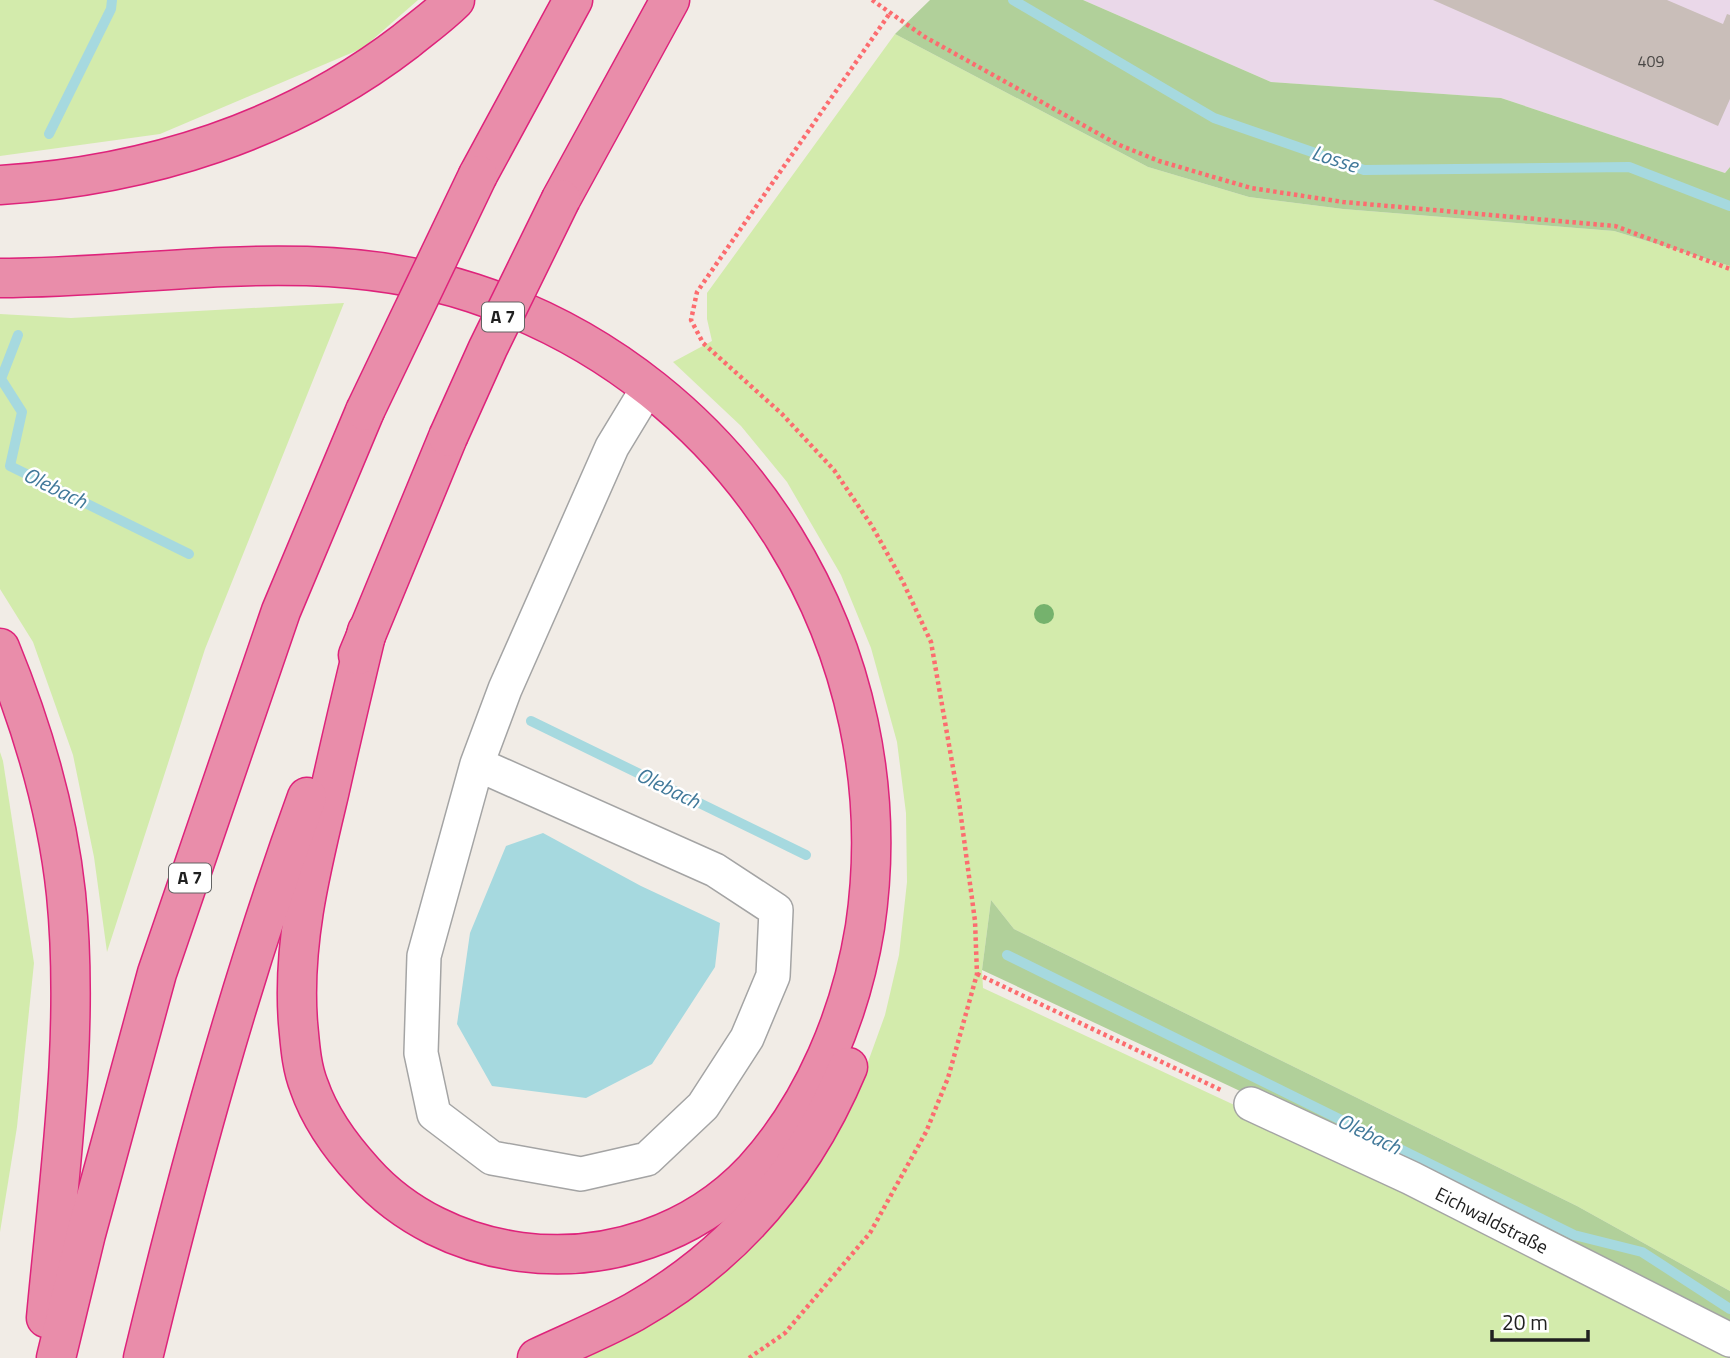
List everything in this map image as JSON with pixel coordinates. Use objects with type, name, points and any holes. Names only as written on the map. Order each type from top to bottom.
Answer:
[{"type":"highway","points":[[0,185],[90,175],[152,163],[206,148],[268,124],[326,96],[378,62],[456,0]]},
{"type":"highway","name":"A 7","points":[[56,1358],[86,1234],[157,973],[281,611],[365,411],[478,175],[573,0]]},
{"type":"highway","name":"A 7","points":[[143,1358],[200,1134],[239,997],[290,841],[367,631],[488,348],[561,198],[670,0]]},
{"type":"highway","points":[[0,256],[121,252],[227,243],[331,244],[382,249],[431,259],[528,290],[574,312],[618,338],[679,383],[735,435],[768,474],[823,559],[845,605],[877,701],[887,751],[892,802],[893,865],[883,953],[871,1003],[855,1051],[835,1098],[811,1143],[778,1189],[739,1234],[687,1278],[634,1312],[537,1358]]},
{"type":"highway","points":[[0,278],[122,275],[252,265],[329,266],[378,271],[473,293],[564,331],[649,386],[693,424],[750,488],[779,527],[804,569],[825,614],[856,706],[871,803],[869,901],[850,997],[812,1087],[755,1169],[725,1197],[692,1220],[654,1238],[612,1249],[572,1254],[537,1253],[484,1245],[447,1233],[407,1210],[376,1186],[348,1155],[324,1118],[308,1084],[300,1047],[298,957],[303,910],[367,631]]},
{"type":"highway","points":[[0,648],[41,767],[56,828],[66,892],[70,952],[66,1097],[42,1358]]},
{"type":"lane","points":[[477,764],[715,870],[776,910],[773,976],[747,1038],[704,1106],[647,1159],[581,1174],[492,1158],[434,1114],[421,1053],[424,956],[477,764],[505,688],[612,447],[649,386]]},
{"type":"lane","name":"Eichwaldstraße","points":[[1251,1104],[1411,1178],[1730,1340]]},
{"type":"path","points":[[872,0],[925,37],[1117,144],[1159,161],[1251,188],[1343,202],[1615,226],[1730,269]]},
{"type":"path","points":[[750,1358],[785,1333],[870,1233],[930,1121],[948,1078],[977,974],[975,921],[959,802],[931,642],[903,582],[872,526],[834,470],[782,414],[702,343],[691,320],[697,292],[890,13]]},
{"type":"path","points":[[977,974],[1251,1104]]},
{"type":"shaded area","points":[[1083,0],[1730,0],[1730,167],[1725,173],[1501,98],[1271,82]]},
{"type":"green space","points":[[0,0],[418,0],[363,48],[160,134],[0,156]]},
{"type":"green space","points":[[930,0],[1083,0],[1271,82],[1501,98],[1725,173],[1730,167],[1730,266],[1614,231],[1343,209],[1249,197],[1148,167],[895,34]]},
{"type":"green space","points":[[895,34],[1148,167],[1249,197],[1343,209],[1614,231],[1730,266],[1730,1291],[1577,1206],[1014,929],[991,900],[982,970],[983,988],[1303,1137],[1730,1347],[1730,1358],[585,1358],[618,1343],[691,1293],[860,1084],[885,1015],[899,955],[907,882],[906,813],[897,742],[871,648],[841,575],[787,482],[741,426],[673,362],[712,341],[707,319],[707,293]]},
{"type":"green space","points":[[344,303],[205,649],[107,952],[94,857],[73,755],[33,642],[0,589],[0,314],[71,318]]},
{"type":"green space","points":[[0,752],[34,963],[17,1127],[0,1232]]},
{"type":"green space","points":[[991,900],[1014,929],[1577,1206],[1730,1291],[1730,1335],[1413,1172],[982,970]]},
{"type":"water","points":[[543,833],[641,886],[720,923],[715,967],[652,1064],[586,1098],[492,1086],[457,1024],[470,933],[506,846]]},
{"type":"building","points":[[1433,0],[1667,0],[1723,24],[1727,14],[1730,15],[1730,99],[1718,126]]},
{"type":"waterway","name":"Olebach","points":[[49,134],[111,9],[112,0]]},
{"type":"waterway","name":"Losse","points":[[1013,0],[1214,118],[1364,170],[1629,167],[1730,206]]},
{"type":"waterway","name":"Olebach","points":[[18,335],[1,379],[22,412],[10,466],[189,554]]},
{"type":"waterway","name":"Olebach","points":[[531,721],[806,855]]},
{"type":"waterway","name":"Olebach","points":[[1007,955],[1574,1235],[1642,1252],[1730,1309]]}]
